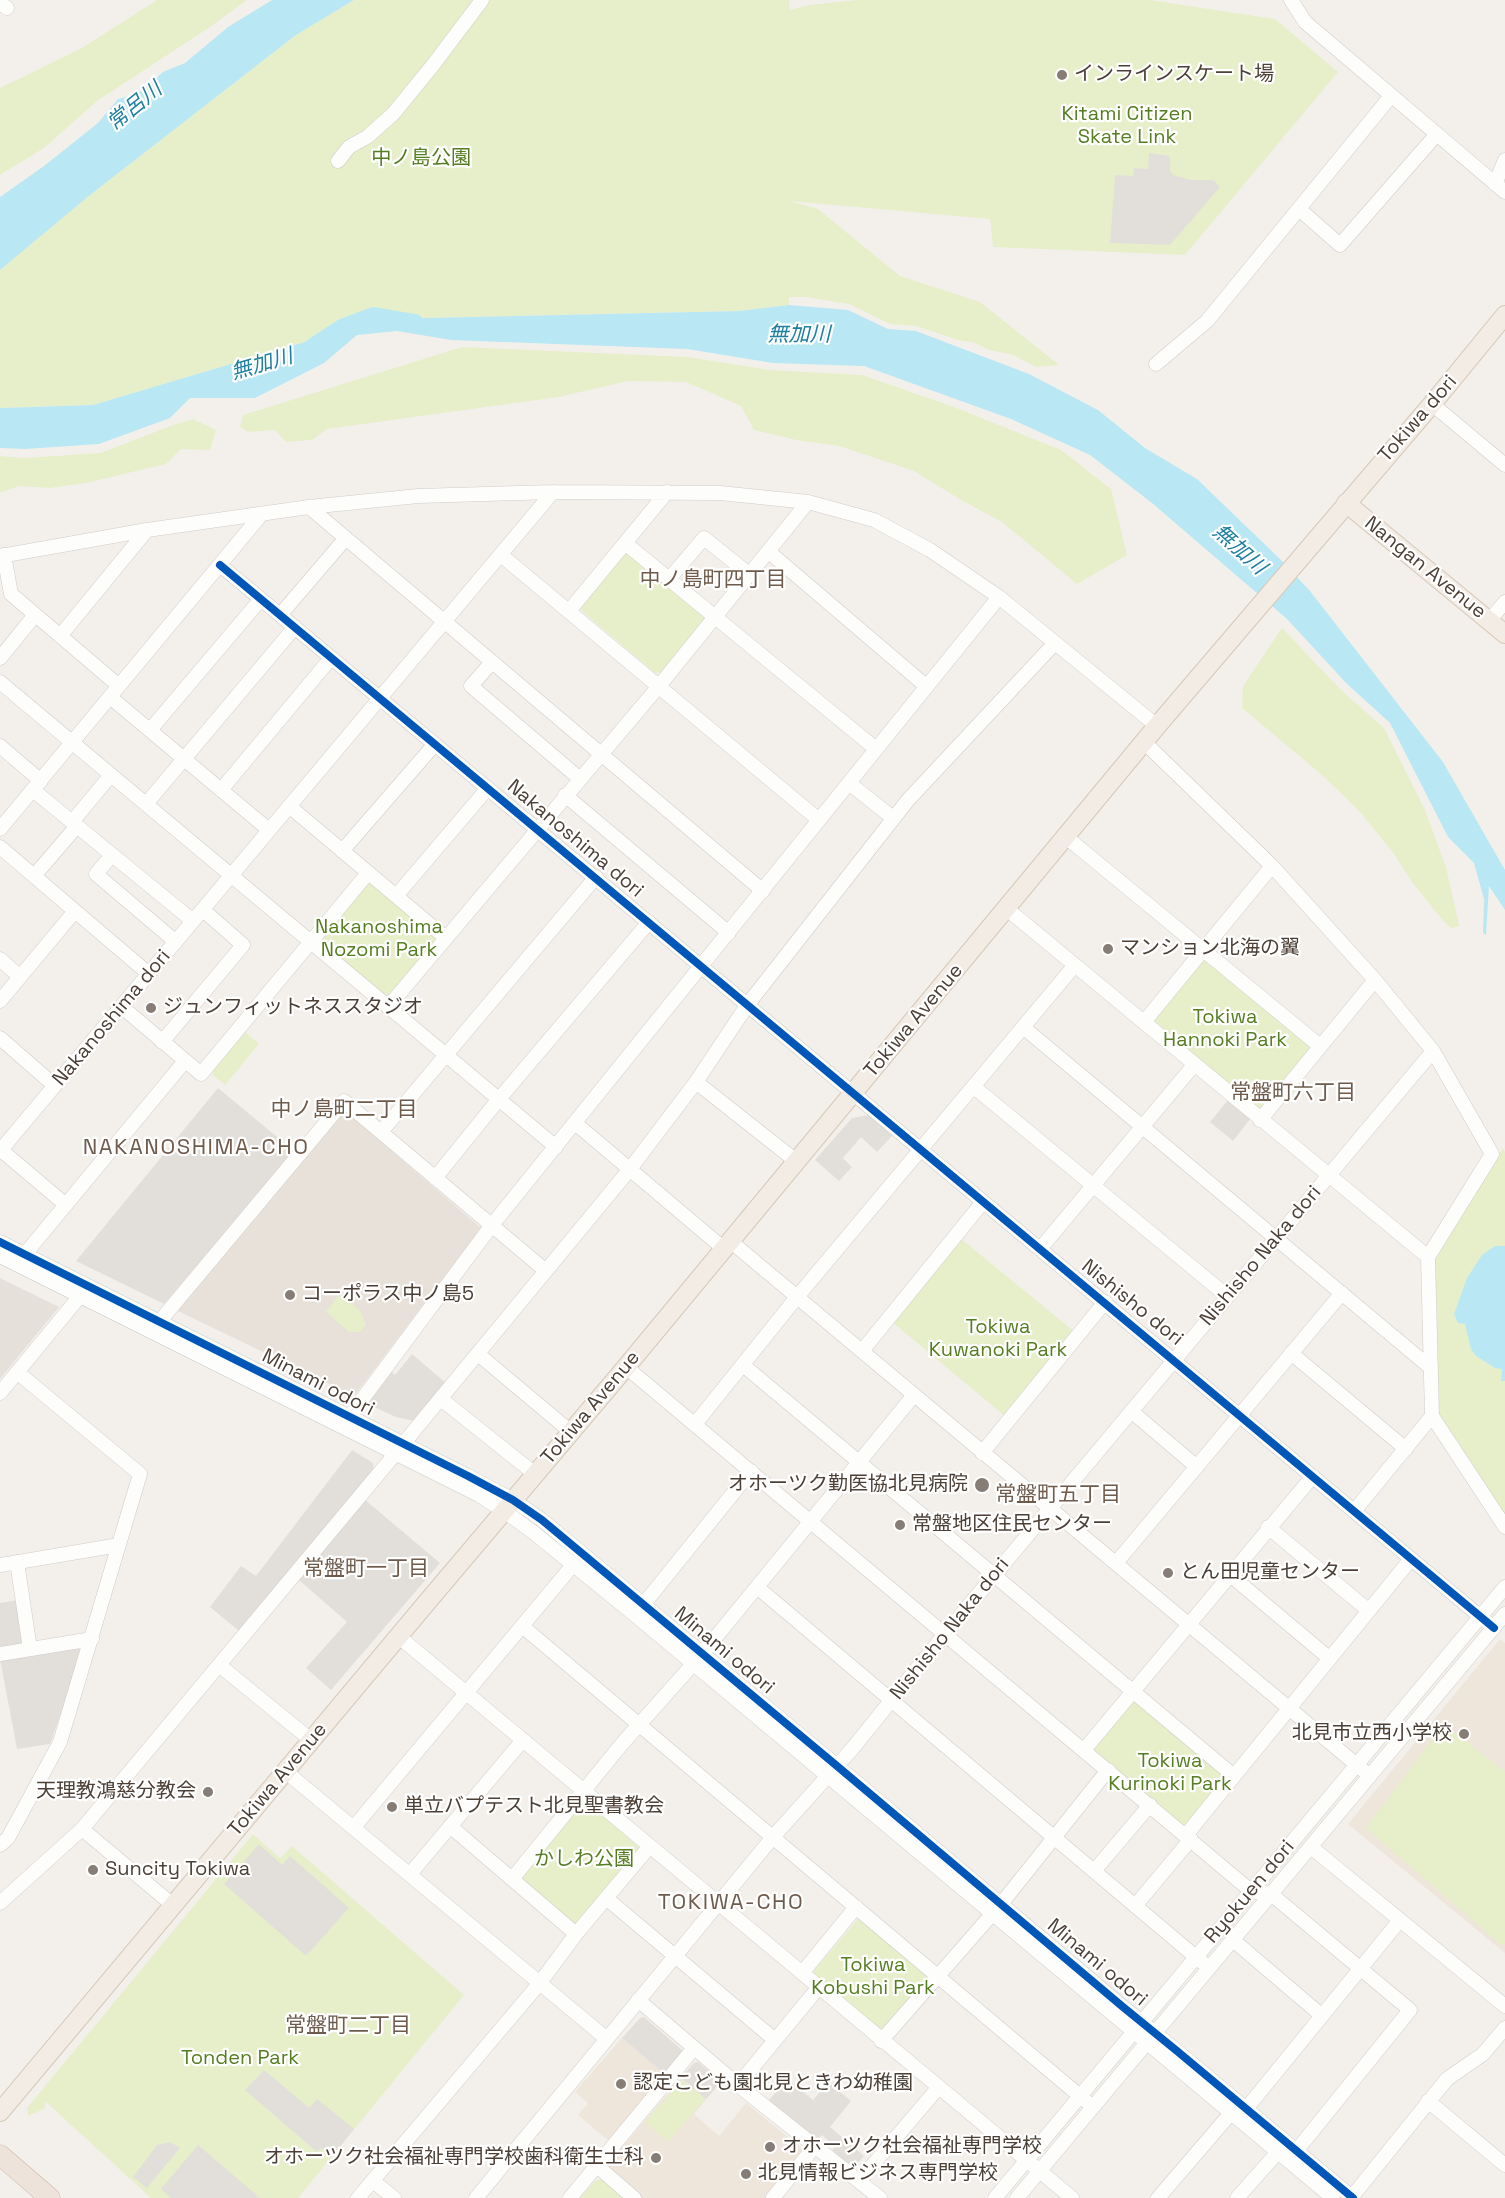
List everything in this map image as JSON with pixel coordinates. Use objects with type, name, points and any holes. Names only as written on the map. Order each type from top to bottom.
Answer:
[{"type":"highway","points":[[0,2155],[50,2198]]},
{"type":"main road","name":"Tokiwa dori","points":[[1178,701],[1432,404],[1505,315]]},
{"type":"main road","name":"Nangan Avenue","points":[[1346,503],[1505,634]]},
{"type":"main road","name":"Tokiwa Avenue","points":[[0,2112],[508,1505],[627,1367],[726,1244],[1178,701]]},
{"type":"street","points":[[338,161],[349,147],[367,137],[393,114],[434,65],[482,0]]},
{"type":"street","points":[[1291,0],[1305,22],[1500,188],[1505,160]]},
{"type":"street","points":[[1156,364],[1207,321],[1391,96]]},
{"type":"street","points":[[1299,209],[1340,245],[1436,135]]},
{"type":"street","points":[[1432,404],[1505,465]]},
{"type":"street","points":[[220,565],[381,699],[553,492]]},
{"type":"street","points":[[269,830],[150,730],[60,636],[11,594],[2,556],[147,530],[309,507],[418,496],[553,492],[668,492],[720,493],[808,502],[874,520],[930,550],[999,597],[1157,726]]},
{"type":"street","points":[[569,611],[668,492]]},
{"type":"street","points":[[388,1007],[716,618],[808,502]]},
{"type":"street","points":[[309,507],[763,891]]},
{"type":"street","points":[[0,829],[261,515]]},
{"type":"street","points":[[60,636],[147,530]]},
{"type":"street","points":[[280,615],[346,538]]},
{"type":"street","points":[[669,579],[704,538],[750,575]]},
{"type":"street","points":[[625,543],[876,749]]},
{"type":"street","points":[[769,552],[926,686]]},
{"type":"street","points":[[501,555],[819,820]]},
{"type":"street","points":[[349,1417],[492,1226],[999,597]]},
{"type":"street","points":[[150,730],[261,599]]},
{"type":"street","points":[[1490,621],[1505,602]]},
{"type":"street","points":[[0,658],[35,615]]},
{"type":"street","points":[[147,804],[295,627]]},
{"type":"street","points":[[0,1903],[82,1829],[630,1169],[696,1082],[748,1004],[893,818],[1055,643]]},
{"type":"street","points":[[221,790],[331,657]]},
{"type":"street","points":[[492,662],[471,686],[579,778]]},
{"type":"street","points":[[0,682],[556,1147]]},
{"type":"street","name":"Nakanoshima dori","points":[[2,1146],[381,699],[748,1004]]},
{"type":"street","points":[[1143,742],[1272,866],[1375,980],[1433,1051],[1492,1154],[1428,1257],[1432,1416],[1505,1527]]},
{"type":"street","points":[[342,850],[435,744]]},
{"type":"street","points":[[0,746],[75,824],[193,921]]},
{"type":"street","points":[[34,876],[111,775]]},
{"type":"street","points":[[849,783],[893,818]]},
{"type":"street","points":[[396,896],[488,788]]},
{"type":"street","points":[[566,795],[729,933]]},
{"type":"street","points":[[289,806],[446,938]]},
{"type":"street","points":[[1066,837],[1320,1046]]},
{"type":"street","points":[[0,847],[149,974]]},
{"type":"street","points":[[112,855],[96,874],[176,942]]},
{"type":"street","points":[[1144,1022],[1272,866]]},
{"type":"street","points":[[122,1007],[201,1074],[368,873]]},
{"type":"street","points":[[381,1132],[596,877]]},
{"type":"street","points":[[1007,909],[1327,1176],[1428,1257]]},
{"type":"street","points":[[162,1042],[243,945],[203,910]]},
{"type":"street","points":[[0,1001],[75,911]]},
{"type":"street","points":[[435,1178],[649,922]]},
{"type":"street","points":[[0,959],[20,977]]},
{"type":"street","points":[[695,1425],[797,1297],[1075,965]]},
{"type":"street","points":[[1260,1120],[1375,980]]},
{"type":"street","name":"Nishisho dori","points":[[748,1004],[1494,1628]]},
{"type":"street","points":[[1023,1027],[1431,1368]]},
{"type":"street","points":[[0,1038],[55,1086]]},
{"type":"street","name":"Nishisho Naka dori","points":[[476,2198],[773,1838],[892,1701],[994,1575],[1433,1051]]},
{"type":"street","points":[[25,1254],[185,1061]]},
{"type":"street","points":[[1040,1249],[1194,1065]]},
{"type":"street","points":[[696,1082],[796,1161]]},
{"type":"street","points":[[974,1087],[1227,1296]]},
{"type":"street","points":[[155,1326],[344,1101],[546,1271]]},
{"type":"street","points":[[576,1123],[630,1169],[797,1297],[1370,1776]]},
{"type":"street","points":[[2,1146],[66,1205]]},
{"type":"street","points":[[862,1351],[983,1202]]},
{"type":"street","name":"Minami odori","points":[[0,1242],[25,1254],[84,1291]]},
{"type":"street","name":"Minami odori","points":[[0,1256],[84,1291],[542,1521],[643,1605],[698,1659]]},
{"type":"street","points":[[0,1393],[84,1291]]},
{"type":"street","points":[[1116,1563],[1342,1293]]},
{"type":"street","points":[[982,1453],[1105,1302]]},
{"type":"street","name":"Minami odori","points":[[155,1326],[349,1417],[399,1448]]},
{"type":"street","points":[[1291,1353],[1406,1449]]},
{"type":"street","points":[[478,1354],[571,1431]]},
{"type":"street","points":[[743,1365],[1234,1776]]},
{"type":"street","points":[[627,1367],[1251,1891],[1271,1894],[1410,2010],[1297,2150]]},
{"type":"street","points":[[0,1845],[8,1838],[60,1742],[141,1474],[17,1372]]},
{"type":"street","points":[[512,1879],[639,1724],[698,1659],[914,1395]]},
{"type":"street","points":[[441,1399],[535,1474]]},
{"type":"street","points":[[1131,1411],[1197,1467]]},
{"type":"street","points":[[1355,1510],[1432,1416]]},
{"type":"street","points":[[643,1605],[752,1471]]},
{"type":"street","points":[[1084,1750],[1268,1527],[1313,1476]]},
{"type":"street","name":"Minami odori","points":[[508,1505],[533,1532],[573,1565],[698,1659],[1138,2027],[1246,2109],[1352,2198]]},
{"type":"street","points":[[1268,1527],[1368,1610]]},
{"type":"street","points":[[0,1565],[119,1545]]},
{"type":"street","points":[[1136,1906],[1234,1776],[1411,1558]]},
{"type":"street","points":[[17,1562],[30,1649]]},
{"type":"street","points":[[354,1827],[573,1565]]},
{"type":"street","points":[[1229,1574],[1329,1658]]},
{"type":"street","points":[[757,1587],[1209,1968]]},
{"type":"street","name":"Ryokuen dori","points":[[995,2198],[1505,1587]]},
{"type":"street","name":"Ryokuen dori","points":[[1017,2198],[1505,1614]]},
{"type":"street","points":[[522,1626],[1093,2107]]},
{"type":"street","points":[[398,1636],[1072,2198]]},
{"type":"street","points":[[0,1654],[92,1639]]},
{"type":"street","points":[[219,1665],[311,1740]]},
{"type":"street","points":[[410,1874],[523,1740]]},
{"type":"street","points":[[881,2041],[997,1909],[1108,1770]]},
{"type":"street","points":[[285,1771],[607,2039]]},
{"type":"street","points":[[1094,1871],[1150,1805]]},
{"type":"street","points":[[450,1826],[576,1934]]},
{"type":"street","points":[[82,1829],[174,1906]]},
{"type":"street","points":[[358,2198],[539,1984],[576,1934],[650,1846]]},
{"type":"street","points":[[1311,1847],[1505,2006]]},
{"type":"street","points":[[606,1898],[775,2040]]},
{"type":"street","points":[[802,1973],[856,1907]]},
{"type":"street","points":[[1246,2109],[1400,1920]]},
{"type":"street","points":[[1233,1940],[1321,2015]]},
{"type":"street","points":[[738,2085],[819,1987]]},
{"type":"street","points":[[638,2000],[738,2085],[880,2198]]},
{"type":"street","points":[[1352,2198],[1447,2079],[1483,2054],[1505,2028]]},
{"type":"street","name":"Minami odori","points":[[1152,2038],[1231,2113],[1333,2198]]},
{"type":"street","points":[[570,2198],[694,2048]]},
{"type":"street","points":[[859,2181],[938,2088]]},
{"type":"street","points":[[1428,2102],[1505,2165]]},
{"type":"street","points":[[1158,2198],[1231,2113]]},
{"type":"street","points":[[773,2198],[815,2146]]},
{"type":"street","points":[[1237,2198],[1278,2152]]},
{"type":"street","points":[[597,2166],[634,2198]]},
{"type":"street","points":[[373,2181],[394,2198]]},
{"type":"shaded area","points":[[1149,153],[1170,156],[1170,170],[1173,175],[1191,180],[1213,180],[1220,187],[1170,245],[1110,243],[1115,175],[1133,176],[1134,168],[1148,169]]},
{"type":"shaded area","points":[[218,1088],[294,1151],[164,1304],[76,1261]]},
{"type":"shaded area","points":[[1228,1100],[1251,1118],[1233,1141],[1210,1122]]},
{"type":"shaded area","points":[[345,1111],[481,1228],[354,1396],[176,1310]]},
{"type":"shaded area","points":[[869,1115],[893,1135],[877,1152],[861,1137],[843,1158],[852,1167],[839,1181],[815,1160],[852,1118]]},
{"type":"shaded area","points":[[0,1278],[59,1307],[0,1379]]},
{"type":"shaded area","points":[[412,1354],[446,1383],[414,1421],[396,1417],[367,1404],[392,1372],[395,1375]]},
{"type":"shaded area","points":[[352,1450],[373,1463],[374,1470],[239,1631],[210,1607],[241,1566],[256,1576]]},
{"type":"shaded area","points":[[364,1499],[440,1563],[331,1690],[306,1668],[347,1622],[299,1580]]},
{"type":"shaded area","points":[[17,1600],[25,1645],[0,1649],[0,1603]]},
{"type":"shaded area","name":"北見市立西小学校","points":[[1500,1639],[1505,1643],[1505,1953],[1348,1824]]},
{"type":"shaded area","points":[[78,1647],[82,1654],[50,1744],[17,1749],[0,1659]]},
{"type":"shaded area","points":[[259,1844],[282,1865],[290,1856],[349,1908],[306,1956],[224,1884]]},
{"type":"shaded area","points":[[644,2017],[682,2050],[683,2056],[667,2076],[622,2038],[640,2018]]},
{"type":"shaded area","name":"認定こども園北見ときわ幼稚園","points":[[622,2038],[667,2076],[610,2142],[578,2115],[588,2103],[575,2092]]},
{"type":"shaded area","points":[[698,2062],[721,2082],[694,2114],[719,2136],[746,2103],[801,2148],[802,2153],[766,2198],[642,2198],[608,2169],[607,2165],[694,2063]]},
{"type":"shaded area","points":[[698,2062],[721,2082],[706,2099],[681,2077],[694,2063]]},
{"type":"shaded area","points":[[264,2070],[309,2108],[317,2099],[354,2129],[332,2157],[321,2148],[317,2152],[245,2090]]},
{"type":"shaded area","points":[[787,2079],[813,2100],[828,2082],[851,2101],[830,2127],[864,2156],[852,2169],[832,2151],[835,2146],[822,2135],[817,2140],[769,2100]]},
{"type":"shaded area","points":[[170,2142],[180,2148],[147,2188],[133,2177],[157,2145]]},
{"type":"shaded area","points":[[198,2145],[260,2198],[171,2198],[161,2189]]},
{"type":"green space","points":[[157,0],[247,0],[97,101],[44,148],[0,175],[0,88],[82,48]]},
{"type":"green space","name":"中ノ島公園","points":[[354,0],[789,0],[790,10],[810,5],[857,0],[1150,0],[1275,19],[1338,72],[1185,255],[993,247],[990,219],[789,201],[818,209],[900,276],[980,302],[1059,365],[1036,367],[1013,355],[989,350],[975,343],[958,340],[916,326],[890,324],[849,304],[805,297],[789,297],[789,305],[739,311],[382,319],[93,405],[0,408],[0,270],[86,198],[296,35]]},
{"type":"green space","points":[[462,347],[688,357],[769,370],[862,375],[954,407],[1061,450],[1111,489],[1127,555],[1077,584],[1002,522],[914,471],[839,446],[796,440],[754,430],[741,406],[686,382],[628,381],[559,397],[327,429],[312,440],[286,442],[275,430],[248,432],[240,426],[243,415]]},
{"type":"green space","points":[[193,419],[216,430],[210,450],[181,449],[166,464],[86,483],[50,488],[19,486],[0,493],[0,456],[24,458],[101,453]]},
{"type":"green space","points":[[628,552],[704,616],[705,620],[661,672],[655,673],[582,611],[580,605],[623,553]]},
{"type":"green space","points":[[1282,628],[1341,690],[1384,728],[1425,810],[1446,867],[1459,926],[1451,928],[1440,917],[1360,812],[1322,775],[1242,708],[1243,686]]},
{"type":"green space","name":"Nakanoshima Nozomi Park","points":[[373,883],[435,936],[436,944],[391,996],[383,995],[323,943],[321,936],[365,884]]},
{"type":"green space","name":"Tokiwa Hannoki Park","points":[[1206,956],[1312,1048],[1260,1114],[1149,1022]]},
{"type":"green space","points":[[244,1031],[259,1044],[225,1085],[213,1075],[212,1068]]},
{"type":"green space","points":[[1503,1148],[1505,1152],[1505,1522],[1438,1420],[1432,1265]]},
{"type":"green space","name":"Tokiwa Kuwanoki Park","points":[[960,1238],[1076,1333],[1007,1418],[891,1321]]},
{"type":"green space","points":[[339,1295],[360,1310],[366,1325],[360,1332],[349,1332],[326,1312]]},
{"type":"green space","name":"Tokiwa Kurinoki Park","points":[[1134,1701],[1225,1776],[1183,1827],[1093,1750]]},
{"type":"green space","name":"北見市立西小学校","points":[[1444,1724],[1505,1772],[1505,1944],[1500,1944],[1366,1828]]},
{"type":"green space","name":"かしわ公園","points":[[585,1800],[642,1850],[576,1929],[519,1881]]},
{"type":"green space","name":"Tonden Park","points":[[253,1834],[280,1858],[292,1846],[464,1995],[298,2198],[151,2198],[46,2102],[44,2109],[28,2116],[27,2108]]},
{"type":"green space","name":"Tokiwa Kobushi Park","points":[[859,1918],[929,1977],[882,2031],[812,1973]]},
{"type":"green space","points":[[682,2080],[705,2099],[668,2142],[645,2122]]},
{"type":"green space","points":[[602,2179],[623,2198],[580,2198],[596,2180]]},
{"type":"water","name":"常呂川","points":[[272,0],[354,0],[296,35],[90,195],[0,270],[0,197],[98,123],[118,99],[137,94],[163,72],[185,63],[228,27]]},
{"type":"water","name":"無加川","points":[[789,305],[848,310],[888,329],[916,331],[1029,374],[1098,410],[1145,448],[1197,479],[1310,591],[1443,762],[1505,870],[1505,910],[1489,886],[1486,935],[1483,933],[1484,899],[1474,863],[1448,837],[1390,723],[1346,683],[1287,619],[1152,503],[1090,455],[1011,419],[864,366],[773,363],[687,349],[451,340],[397,331],[357,335],[324,363],[255,398],[190,398],[170,418],[99,444],[25,449],[0,448],[0,408],[93,405],[382,319],[739,311]]},
{"type":"water","points":[[1495,1246],[1505,1246],[1505,1381],[1501,1381],[1502,1369],[1495,1368],[1476,1356],[1471,1349],[1465,1324],[1458,1323],[1454,1314],[1467,1278],[1482,1255]]},
{"type":"waterway","name":"無加川","points":[[313,347],[342,328],[374,316],[415,323]]},
{"type":"cycle path","points":[[220,565],[1494,1628]]},
{"type":"cycle path","points":[[0,1242],[468,1476],[513,1500],[542,1520],[1353,2198]]},
{"type":"place","name":"インラインスケート場","points":[[1062,75]]},
{"type":"place","name":"マンション北海の翼","points":[[1108,949]]},
{"type":"place","name":"ジュンフィットネススタジオ","points":[[151,1008]]},
{"type":"place","name":"コーポラス中ノ島5","points":[[290,1295]]},
{"type":"place","name":"オホーツク勤医協北見病院","points":[[982,1485]]},
{"type":"place","name":"常盤地区住民センター","points":[[900,1525]]},
{"type":"place","name":"とん田児童センター","points":[[1168,1573]]},
{"type":"place","name":"北見市立西小学校","points":[[1464,1734]]},
{"type":"place","name":"天理教鴻慈分教会","points":[[208,1792]]},
{"type":"place","name":"単立バプテスト北見聖書教会","points":[[392,1807]]},
{"type":"place","name":"Suncity Tokiwa","points":[[93,1870]]},
{"type":"place","name":"認定こども園北見ときわ幼稚園","points":[[621,2084]]},
{"type":"place","name":"オホーツク社会福祉専門学校","points":[[770,2147]]},
{"type":"place","name":"オホーツク社会福祉専門学校歯科衛生士科","points":[[656,2158]]},
{"type":"place","name":"北見情報ビジネス専門学校","points":[[746,2174]]},
{"type":"district","name":"中ノ島町四丁目","points":[[713,580]]},
{"type":"district","name":"常盤町六丁目","points":[[1293,1093]]},
{"type":"district","name":"中ノ島町二丁目","points":[[344,1110]]},
{"type":"district","name":"NAKANOSHIMA-CHO","points":[[196,1148]]},
{"type":"district","name":"常盤町五丁目","points":[[1058,1495]]},
{"type":"district","name":"常盤町一丁目","points":[[366,1569]]},
{"type":"district","name":"TOKIWA-CHO","points":[[731,1903]]},
{"type":"district","name":"常盤町二丁目","points":[[348,2026]]},
{"type":"park label","name":"Kitami Citizen Skate Link","points":[[1127,126]]}]
